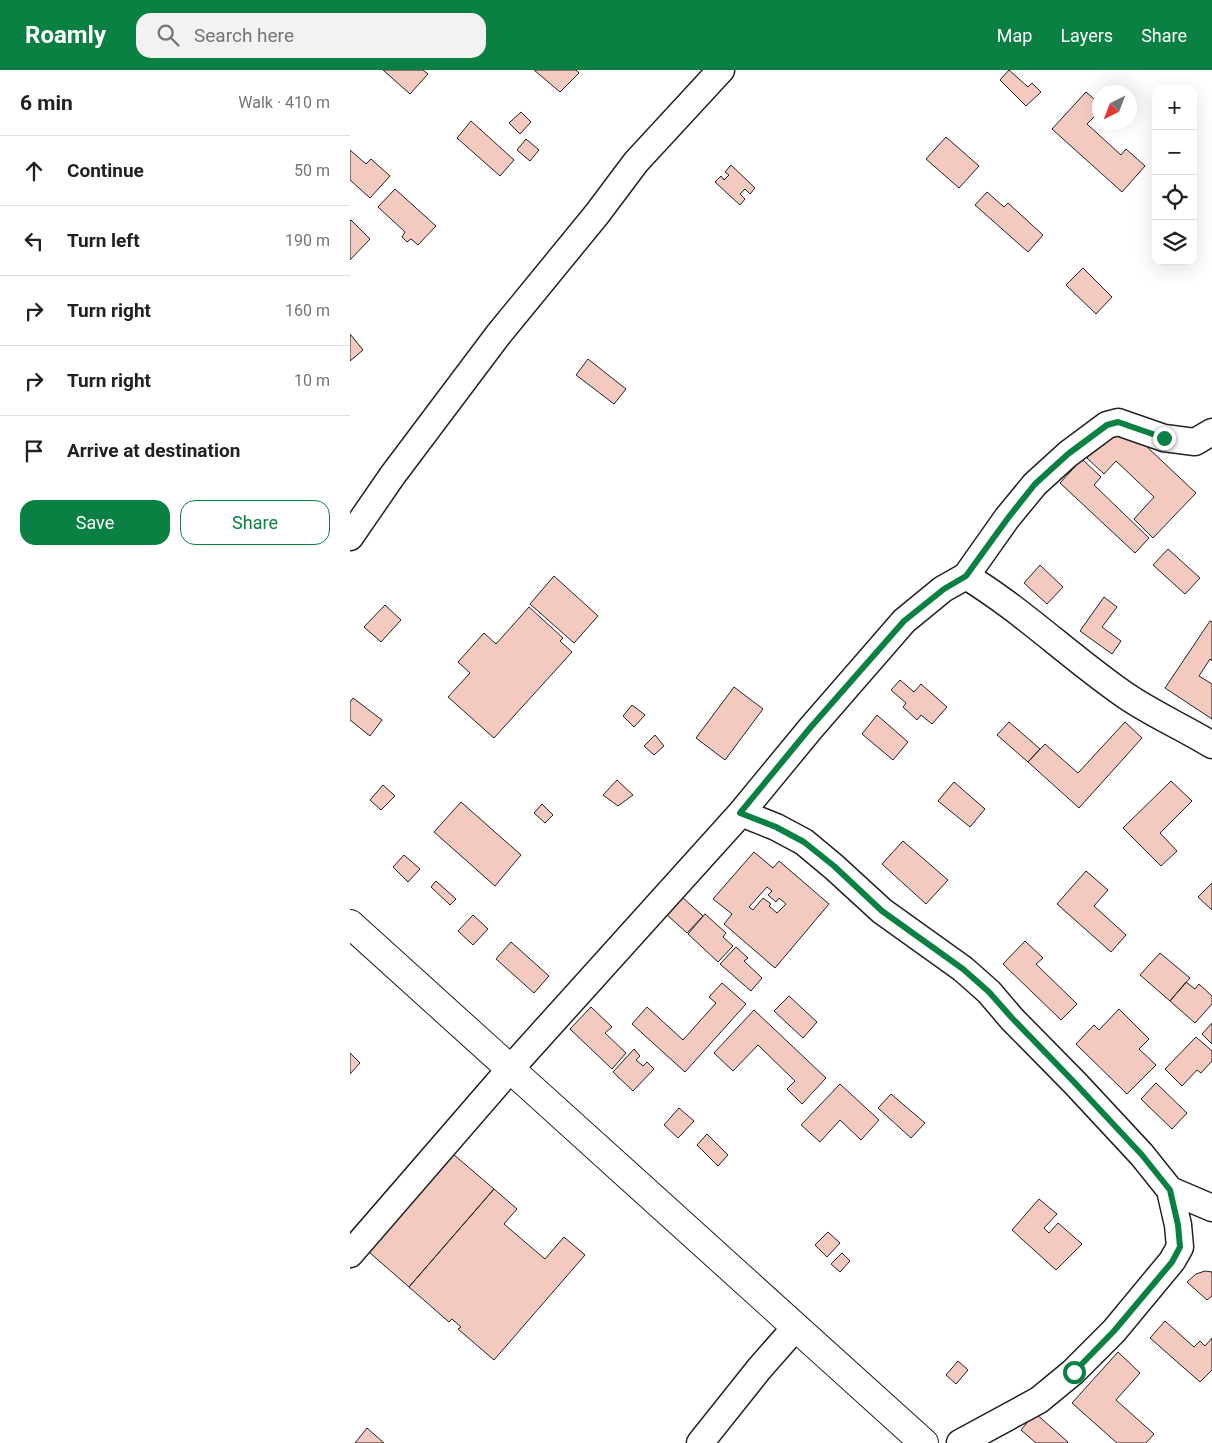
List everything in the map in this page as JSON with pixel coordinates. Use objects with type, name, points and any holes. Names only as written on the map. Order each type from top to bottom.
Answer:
[{"type":"main road","points":[[350,924],[924,1443]]},
{"type":"street","points":[[350,537],[392,476],[498,335],[591,221],[636,162],[721,70]]},
{"type":"street","points":[[350,1254],[511,1068],[740,813],[810,728],[904,621],[944,589],[966,576],[1035,484],[1068,454],[1107,425],[1118,422],[1164,438],[1206,443]]},
{"type":"street","points":[[966,576],[992,591],[1044,631],[1088,669],[1124,695],[1212,744]]},
{"type":"street","points":[[740,813],[776,827],[804,842],[834,866],[882,911],[963,969],[989,992],[1074,1082],[1142,1155],[1170,1190],[1178,1225],[1180,1247],[1172,1262],[1114,1331],[1074,1372],[1039,1400],[960,1443]]},
{"type":"street","points":[[1170,1190],[1212,1208]]},
{"type":"street","points":[[700,1443],[760,1368],[795,1328]]},
{"type":"building","points":[[383,70],[423,70],[428,74],[410,94]]},
{"type":"building","points":[[534,70],[576,70],[579,73],[560,92]]},
{"type":"building","points":[[1009,70],[1028,87],[1032,83],[1041,92],[1026,106],[1000,80]]},
{"type":"building","points":[[1086,92],[1092,97],[1092,119],[1087,124],[1121,155],[1126,149],[1145,166],[1122,192],[1052,129]]},
{"type":"building","points":[[521,112],[531,122],[520,134],[509,123]]},
{"type":"building","points":[[471,121],[514,160],[500,176],[457,138]]},
{"type":"building","points":[[946,137],[979,166],[959,188],[926,159]]},
{"type":"building","points":[[526,139],[539,150],[530,161],[517,150]]},
{"type":"building","points":[[350,150],[366,164],[371,159],[390,176],[370,198],[350,180]]},
{"type":"building","points":[[731,165],[755,188],[750,194],[745,189],[740,194],[745,199],[740,205],[715,182],[721,176],[724,180],[729,175],[725,172]]},
{"type":"building","points":[[395,189],[436,226],[418,245],[411,239],[407,242],[402,237],[405,232],[378,207]]},
{"type":"building","points":[[987,192],[1004,207],[1008,203],[1043,235],[1028,252],[975,205]]},
{"type":"building","points":[[350,221],[370,239],[350,260]]},
{"type":"building","points":[[1083,268],[1112,297],[1096,314],[1066,285]]},
{"type":"building","points":[[350,334],[363,350],[350,361]]},
{"type":"building","points":[[588,359],[626,389],[614,404],[576,375]]},
{"type":"building","points":[[1118,425],[1129,430],[1196,493],[1153,538],[1134,519],[1154,497],[1116,461],[1104,474],[1087,458]]},
{"type":"building","points":[[1082,459],[1101,477],[1094,485],[1149,538],[1135,553],[1060,483]]},
{"type":"building","points":[[1168,549],[1200,578],[1185,594],[1153,565]]},
{"type":"building","points":[[1040,565],[1063,587],[1047,604],[1024,583]]},
{"type":"building","points":[[554,576],[598,616],[574,643],[530,604]]},
{"type":"building","points":[[1104,597],[1117,607],[1102,627],[1121,641],[1112,654],[1080,631]]},
{"type":"building","points":[[385,605],[401,620],[381,642],[364,627]]},
{"type":"building","points":[[529,607],[563,638],[560,641],[572,652],[494,738],[448,697],[470,673],[458,662],[484,633],[496,644]]},
{"type":"building","points":[[1210,621],[1212,622],[1212,661],[1210,659],[1199,676],[1212,684],[1212,719],[1165,688]]},
{"type":"building","points":[[900,680],[914,692],[921,684],[947,707],[932,724],[921,715],[917,720],[903,707],[906,703],[891,690]]},
{"type":"building","points":[[734,687],[763,709],[725,760],[696,738]]},
{"type":"building","points":[[353,698],[382,720],[370,736],[350,720],[350,702]]},
{"type":"building","points":[[632,705],[645,715],[634,727],[623,716]]},
{"type":"building","points":[[877,715],[908,742],[893,760],[862,734]]},
{"type":"building","points":[[1009,722],[1040,749],[1028,762],[997,735]]},
{"type":"building","points":[[1125,722],[1142,738],[1079,808],[1028,762],[1045,744],[1078,773]]},
{"type":"building","points":[[655,735],[664,746],[654,755],[644,746]]},
{"type":"building","points":[[617,780],[633,795],[618,806],[603,795]]},
{"type":"building","points":[[1171,781],[1192,801],[1160,833],[1177,851],[1161,866],[1123,828]]},
{"type":"building","points":[[954,782],[985,809],[970,827],[938,801]]},
{"type":"building","points":[[383,785],[395,796],[381,810],[370,800]]},
{"type":"building","points":[[461,802],[521,855],[495,886],[434,832]]},
{"type":"building","points":[[542,804],[553,815],[545,823],[534,813]]},
{"type":"building","points":[[903,841],[948,880],[926,904],[882,864]]},
{"type":"building","points":[[754,852],[773,868],[779,861],[829,904],[775,968],[724,924],[732,914],[713,899]],"holes":[[[767,887],[772,891],[768,895],[776,902],[779,898],[786,904],[777,913],[769,906],[771,904],[763,898],[753,910],[749,907]]]},
{"type":"building","points":[[404,855],[420,869],[408,882],[393,867]]},
{"type":"building","points":[[1086,871],[1108,890],[1094,906],[1126,935],[1111,952],[1057,904]]},
{"type":"building","points":[[436,881],[456,899],[450,905],[431,887]]},
{"type":"building","points":[[1212,883],[1212,910],[1198,897]]},
{"type":"building","points":[[681,896],[703,916],[687,933],[666,914]]},
{"type":"building","points":[[705,914],[726,933],[723,937],[733,946],[718,962],[688,934]]},
{"type":"building","points":[[473,915],[488,929],[473,945],[458,931]]},
{"type":"building","points":[[1025,941],[1043,958],[1036,964],[1077,1004],[1061,1020],[1003,964]]},
{"type":"building","points":[[511,942],[549,976],[534,993],[496,959]]},
{"type":"building","points":[[736,947],[748,958],[744,961],[762,978],[751,991],[720,964]]},
{"type":"building","points":[[1160,953],[1190,978],[1170,1001],[1140,975]]},
{"type":"building","points":[[1186,982],[1195,989],[1199,984],[1212,996],[1212,1004],[1195,1023],[1170,1001]]},
{"type":"building","points":[[722,983],[746,1004],[685,1072],[632,1024],[647,1007],[683,1040],[716,1003],[709,997]]},
{"type":"building","points":[[789,996],[817,1022],[803,1038],[774,1011]]},
{"type":"building","points":[[591,1007],[612,1027],[605,1033],[626,1053],[612,1069],[570,1029]]},
{"type":"building","points":[[1119,1009],[1149,1039],[1139,1049],[1156,1065],[1127,1094],[1076,1044],[1094,1025],[1099,1030]]},
{"type":"building","points":[[754,1010],[826,1078],[802,1104],[787,1089],[795,1081],[758,1045],[733,1071],[714,1053]]},
{"type":"building","points":[[1212,1023],[1212,1044],[1202,1034]]},
{"type":"building","points":[[1196,1037],[1212,1051],[1212,1061],[1201,1073],[1197,1070],[1182,1086],[1165,1069]]},
{"type":"building","points":[[634,1049],[640,1056],[636,1060],[643,1066],[647,1062],[654,1069],[633,1091],[613,1072]]},
{"type":"building","points":[[350,1053],[360,1063],[350,1074]]},
{"type":"building","points":[[1156,1083],[1187,1113],[1172,1129],[1141,1099]]},
{"type":"building","points":[[840,1084],[879,1120],[861,1140],[840,1120],[820,1142],[801,1125]]},
{"type":"building","points":[[891,1094],[925,1123],[911,1138],[878,1108]]},
{"type":"building","points":[[679,1108],[694,1121],[678,1138],[664,1125]]},
{"type":"building","points":[[707,1134],[728,1155],[718,1166],[697,1145]]},
{"type":"building","points":[[453,1154],[494,1189],[409,1287],[369,1252]]},
{"type":"building","points":[[494,1189],[517,1209],[504,1224],[545,1259],[564,1237],[585,1255],[494,1360],[458,1329],[461,1327],[452,1319],[449,1322],[409,1287]]},
{"type":"building","points":[[1039,1199],[1057,1214],[1044,1228],[1049,1233],[1058,1223],[1082,1244],[1056,1270],[1012,1230]]},
{"type":"building","points":[[828,1232],[840,1243],[827,1257],[815,1245]]},
{"type":"building","points":[[842,1253],[850,1261],[840,1272],[831,1264]]},
{"type":"building","points":[[1205,1271],[1212,1272],[1212,1296],[1207,1300],[1187,1282],[1196,1274]]},
{"type":"building","points":[[1165,1321],[1194,1347],[1200,1341],[1205,1346],[1212,1338],[1212,1370],[1200,1382],[1150,1338]]},
{"type":"building","points":[[1118,1352],[1140,1373],[1116,1400],[1154,1434],[1146,1443],[1117,1443],[1072,1403]]},
{"type":"building","points":[[958,1361],[968,1370],[956,1384],[946,1375]]},
{"type":"building","points":[[1035,1413],[1068,1442],[1036,1443],[1021,1430]]},
{"type":"building","points":[[367,1428],[384,1443],[355,1443]]},
{"type":"route","points":[[1074,1372],[1114,1331],[1172,1262],[1180,1247],[1178,1225],[1170,1190],[1142,1155],[1074,1082],[989,992],[963,969],[882,911],[834,866],[804,842],[776,827],[740,813],[810,728],[904,621],[944,589],[966,576],[1035,484],[1068,454],[1107,425],[1118,422],[1164,438]]}]
